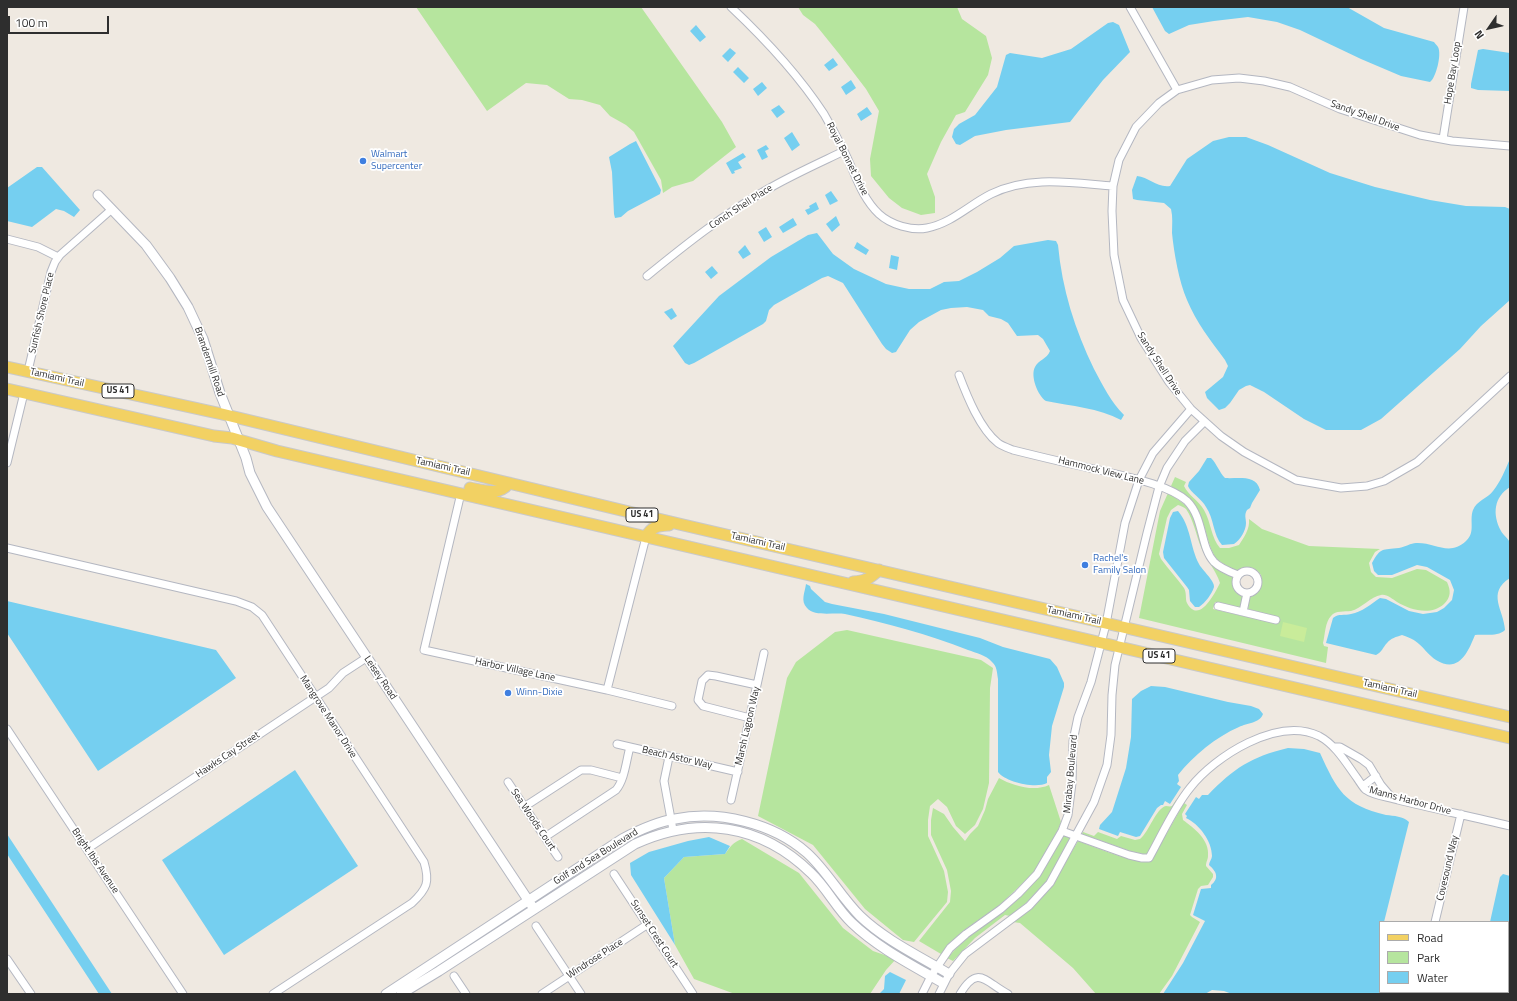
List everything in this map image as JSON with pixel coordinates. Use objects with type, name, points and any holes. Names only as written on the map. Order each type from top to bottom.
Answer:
[{"type":"main road","name":"Tamiami Trail","points":[[7,367],[228,416],[679,524],[1510,717]]},
{"type":"main road","name":"Tamiami Trail","points":[[7,389],[214,436],[238,440],[277,451],[1510,738]]},
{"type":"main road","points":[[427,485],[441,481],[490,492],[505,489],[509,483]]},
{"type":"main road","points":[[646,537],[650,529],[655,526],[679,524]]},
{"type":"main road","points":[[842,582],[864,581],[871,578],[879,570]]},
{"type":"street","name":"Royal Bonnet Drive","points":[[731,7],[765,39],[798,78],[824,115],[844,151],[862,192],[871,206],[880,215],[900,226],[912,228],[937,226],[953,218],[979,200],[993,193],[1007,188],[1035,182],[1055,181],[1113,186]]},
{"type":"street","points":[[1130,7],[1177,90]]},
{"type":"street","name":"Hope Bay Loop","points":[[1442,139],[1464,7]]},
{"type":"street","name":"Sandy Shell Drive","points":[[1510,146],[1420,136],[1340,109],[1290,87],[1264,81],[1239,78],[1212,80],[1177,90],[1159,103],[1136,127],[1119,160],[1113,186],[1112,211],[1114,255],[1123,300],[1141,338],[1169,382],[1191,410],[1204,422],[1244,452],[1296,480],[1341,488],[1367,486],[1384,481],[1417,462],[1510,376]]},
{"type":"street","name":"Conch Shell Place","points":[[646,276],[680,248],[723,217],[768,189],[844,151]]},
{"type":"street","name":"Brandermill Road","points":[[98,195],[146,245],[170,278],[188,307],[203,339],[220,393],[238,440]]},
{"type":"street","name":"Sunfish Shore Place","points":[[28,371],[51,272],[58,257],[112,209]]},
{"type":"street","points":[[7,239],[38,247],[58,257]]},
{"type":"street","name":"Hammock View Lane","points":[[959,375],[969,402],[990,436],[1000,445],[1013,450],[1139,480],[1169,490],[1187,502],[1198,517],[1210,556],[1215,563],[1238,575],[1247,570],[1253,572],[1258,577],[1259,581],[1257,588],[1254,591],[1247,593]]},
{"type":"street","points":[[7,463],[24,393]]},
{"type":"street","name":"Mirabay Boulevard","points":[[922,994],[930,976],[950,948],[966,934],[1001,909],[1037,874],[1062,831],[1068,815],[1072,783],[1073,741],[1078,717],[1091,682],[1106,624],[1126,523],[1139,480],[1153,453],[1191,410]]},
{"type":"street","name":"Mirabay Boulevard","points":[[939,994],[943,983],[965,954],[1029,906],[1050,883],[1077,836],[1094,802],[1106,765],[1111,735],[1112,695],[1115,665],[1159,487],[1167,468],[1185,441],[1204,422]]},
{"type":"street","name":"Leisey Road","points":[[238,440],[258,492],[366,658],[534,909]]},
{"type":"street","name":"Harbor Village Lane","points":[[461,493],[424,650],[608,690]]},
{"type":"street","points":[[646,537],[608,690],[672,706]]},
{"type":"street","name":"Mangrove Manor Drive","points":[[7,548],[236,601],[252,607],[262,615],[424,862],[427,872],[427,883],[422,894],[412,903],[273,994]]},
{"type":"street","points":[[1238,575],[1236,582],[1238,588],[1240,591],[1247,593],[1243,612]]},
{"type":"street","points":[[1218,606],[1276,620]]},
{"type":"street","name":"Marsh Lagoon Way","points":[[731,800],[758,686],[764,653]]},
{"type":"street","name":"Hawks Cay Street","points":[[87,849],[329,688],[343,673],[366,658]]},
{"type":"street","points":[[750,718],[703,706],[698,700],[702,681],[708,675],[758,686]]},
{"type":"street","name":"Bright Ibis Avenue","points":[[7,729],[183,994]]},
{"type":"street","name":"Manns Harbor Drive","points":[[1062,831],[1128,855],[1149,858],[1190,787],[1211,766],[1232,750],[1272,733],[1293,730],[1304,731],[1320,736],[1334,747],[1366,790],[1392,798],[1510,826]]},
{"type":"street","name":"Beach Astor Way","points":[[617,744],[738,772]]},
{"type":"street","points":[[545,837],[616,790],[620,785],[630,747]]},
{"type":"street","points":[[1334,747],[1340,747],[1369,765],[1381,785],[1392,798]]},
{"type":"street","points":[[669,756],[664,781],[672,830]]},
{"type":"street","points":[[524,807],[581,770],[591,770],[622,778]]},
{"type":"street","points":[[1362,786],[1376,776]]},
{"type":"street","name":"Sea Woods Court","points":[[508,782],[558,857]]},
{"type":"street","name":"Covesound Way","points":[[1435,921],[1461,814]]},
{"type":"street","name":"Golf and Sea Boulevard","points":[[386,994],[622,839],[638,830],[671,820],[702,816],[745,822],[769,830],[792,841],[820,866],[848,904],[874,929],[949,974]]},
{"type":"street","name":"Golf and Sea Boulevard","points":[[401,994],[635,844],[672,830],[701,827],[739,831],[760,838],[783,849],[812,875],[840,911],[856,927],[882,946],[943,983]]},
{"type":"street","name":"Sunset Crest Court","points":[[614,874],[694,994]]},
{"type":"street","name":"Windrose Place","points":[[542,994],[648,924]]},
{"type":"street","points":[[536,926],[581,994]]},
{"type":"street","points":[[7,959],[30,994]]},
{"type":"street","points":[[454,976],[466,994]]},
{"type":"street","points":[[960,994],[970,980],[977,977],[982,978],[1003,993]]},
{"type":"green space","points":[[416,7],[641,7],[722,122],[736,147],[693,181],[672,187],[663,193],[661,180],[634,132],[626,125],[610,116],[600,105],[582,100],[569,99],[547,85],[526,83],[487,111]]},
{"type":"green space","points":[[798,7],[957,7],[962,19],[986,36],[992,58],[988,75],[965,112],[956,115],[941,142],[927,174],[935,197],[935,213],[921,215],[902,208],[889,198],[871,176],[870,159],[879,111],[866,89],[840,55],[815,24],[803,15]]},
{"type":"green space","points":[[1175,477],[1186,482],[1184,486],[1204,510],[1215,540],[1220,548],[1229,548],[1239,545],[1248,530],[1249,519],[1262,529],[1309,546],[1380,549],[1375,552],[1369,563],[1371,572],[1376,577],[1392,578],[1417,569],[1426,570],[1447,582],[1450,591],[1449,596],[1444,604],[1439,608],[1427,611],[1402,605],[1383,595],[1377,596],[1355,610],[1333,614],[1329,619],[1323,643],[1324,646],[1328,647],[1326,663],[1139,618],[1160,511],[1168,493],[1189,510],[1199,530],[1206,556],[1220,571],[1233,577],[1232,583],[1234,588],[1237,593],[1243,596],[1240,608],[1215,602],[1213,609],[1278,624],[1280,618],[1248,609],[1250,596],[1259,591],[1262,582],[1261,575],[1259,572],[1250,567],[1237,571],[1218,560],[1211,549],[1199,511],[1193,502],[1171,486]],"holes":[[[1178,505],[1185,508],[1189,514],[1203,552],[1220,583],[1211,600],[1197,611],[1192,609],[1187,603],[1184,588],[1161,559],[1159,554],[1167,518],[1171,510]]]},
{"type":"green space","points":[[1283,622],[1307,628],[1304,642],[1280,636]]},
{"type":"green space","points":[[847,630],[981,660],[993,668],[990,688],[989,783],[983,809],[975,825],[965,834],[956,826],[947,807],[938,799],[930,806],[928,836],[944,871],[948,892],[947,902],[914,942],[903,940],[865,909],[813,845],[758,816],[787,678],[796,662],[835,632]]},
{"type":"green space","points":[[999,778],[1017,786],[1030,788],[1049,785],[1061,822],[1034,872],[999,906],[963,931],[941,954],[919,941],[950,902],[951,891],[947,870],[931,835],[933,808],[944,814],[965,841],[978,826],[988,799]]},
{"type":"green space","points":[[1176,800],[1147,855],[1130,851],[1082,834],[1083,832],[1094,836],[1098,832],[1117,839],[1121,836],[1135,840],[1140,839],[1159,811],[1166,806],[1172,806]]},
{"type":"green space","points":[[1184,803],[1187,805],[1182,814],[1183,820],[1204,840],[1208,850],[1206,866],[1213,874],[1213,877],[1208,885],[1201,886],[1198,889],[1190,915],[1200,922],[1172,976],[1159,994],[1096,994],[1073,968],[1020,923],[1013,922],[1052,885],[1078,841],[1127,858],[1146,861],[1152,859]]},
{"type":"green space","points":[[1063,835],[1072,838],[1047,881],[1026,903],[1010,916],[1005,915],[975,938],[953,961],[947,958],[968,936],[1003,912],[1040,876]]},
{"type":"green space","points":[[742,839],[799,873],[843,928],[873,951],[896,959],[886,970],[870,994],[735,994],[694,979],[675,945],[664,878],[684,857],[725,854],[734,843]]},
{"type":"water","points":[[1152,7],[1347,7],[1384,28],[1434,42],[1438,46],[1439,50],[1438,66],[1430,82],[1401,76],[1300,30],[1277,22],[1248,17],[1189,25],[1169,34],[1165,31]]},
{"type":"water","points":[[1113,22],[1119,25],[1130,52],[1103,80],[1070,122],[1006,130],[975,136],[960,145],[956,144],[952,137],[954,129],[959,124],[975,115],[997,87],[1006,55],[1010,53],[1042,58],[1071,49],[1108,23]]},
{"type":"water","points":[[696,25],[706,37],[700,42],[690,31]]},
{"type":"water","points":[[730,48],[736,53],[728,62],[722,56]]},
{"type":"water","points":[[1483,49],[1510,53],[1510,91],[1478,90],[1471,88],[1478,50]]},
{"type":"water","points":[[833,58],[838,65],[829,71],[824,65]]},
{"type":"water","points":[[738,67],[749,78],[744,83],[733,72]]},
{"type":"water","points":[[851,80],[856,88],[846,95],[841,87]]},
{"type":"water","points":[[762,82],[767,88],[758,96],[753,89]]},
{"type":"water","points":[[779,105],[785,112],[777,118],[771,110]]},
{"type":"water","points":[[867,107],[872,114],[861,121],[857,114]]},
{"type":"water","points":[[792,132],[800,145],[792,151],[784,138]]},
{"type":"water","points":[[1229,137],[1246,137],[1268,145],[1330,173],[1375,187],[1430,200],[1466,206],[1505,207],[1510,209],[1510,300],[1481,326],[1460,349],[1381,419],[1361,430],[1326,430],[1304,419],[1264,392],[1250,385],[1239,390],[1225,408],[1219,410],[1207,398],[1205,392],[1223,377],[1228,366],[1199,324],[1184,293],[1174,249],[1171,209],[1164,203],[1133,199],[1132,190],[1137,176],[1157,184],[1170,186],[1187,159],[1213,141]]},
{"type":"water","points":[[636,141],[661,190],[660,194],[628,211],[621,217],[615,218],[612,172],[609,157]]},
{"type":"water","points":[[766,145],[769,149],[765,151],[768,157],[762,160],[757,150]]},
{"type":"water","points":[[743,153],[746,157],[738,162],[742,168],[734,171],[735,173],[732,174],[726,163]]},
{"type":"water","points":[[37,167],[42,167],[80,210],[74,217],[64,211],[56,209],[32,227],[7,221],[7,188]]},
{"type":"water","points":[[831,191],[838,201],[830,205],[825,195]]},
{"type":"water","points":[[816,202],[819,209],[808,215],[805,210],[810,208],[809,206]]},
{"type":"water","points":[[836,216],[840,225],[832,232],[826,224]]},
{"type":"water","points":[[793,218],[797,225],[783,233],[779,227]]},
{"type":"water","points":[[766,227],[772,237],[764,242],[758,232]]},
{"type":"water","points":[[817,233],[833,254],[854,269],[886,284],[909,289],[930,289],[944,282],[959,281],[1000,258],[1014,246],[1048,240],[1056,241],[1058,245],[1066,293],[1075,324],[1087,354],[1101,382],[1111,399],[1124,415],[1121,420],[1094,410],[1046,401],[1040,395],[1033,375],[1036,365],[1049,354],[1050,351],[1043,339],[1038,335],[1017,336],[1008,323],[1001,319],[989,316],[983,310],[967,307],[941,310],[919,322],[910,330],[896,352],[892,353],[882,344],[843,283],[828,276],[774,305],[769,310],[766,321],[763,324],[694,363],[689,365],[685,363],[673,346],[719,296],[771,257],[808,235]]},
{"type":"water","points":[[857,242],[869,250],[866,255],[854,248]]},
{"type":"water","points":[[745,245],[751,254],[743,259],[738,252]]},
{"type":"water","points":[[891,255],[899,257],[897,270],[889,268]]},
{"type":"water","points":[[712,266],[718,273],[711,279],[705,272]]},
{"type":"water","points":[[672,308],[677,316],[671,320],[664,312]]},
{"type":"water","points":[[1207,458],[1211,458],[1225,478],[1251,479],[1258,485],[1260,490],[1250,508],[1246,512],[1246,526],[1244,532],[1234,544],[1222,545],[1217,536],[1209,511],[1188,486],[1189,482],[1199,471]]},
{"type":"water","points":[[1510,459],[1510,487],[1501,496],[1496,506],[1496,518],[1498,525],[1511,547],[1510,578],[1499,590],[1498,596],[1498,602],[1505,630],[1499,634],[1475,635],[1462,659],[1457,663],[1451,664],[1444,664],[1436,660],[1414,640],[1402,635],[1390,640],[1376,655],[1326,643],[1333,618],[1359,612],[1380,598],[1386,599],[1409,611],[1423,614],[1437,612],[1444,608],[1452,600],[1454,590],[1450,580],[1427,567],[1417,565],[1392,575],[1378,575],[1374,571],[1372,563],[1382,550],[1399,548],[1416,543],[1423,543],[1442,548],[1454,548],[1460,546],[1469,538],[1471,534],[1473,510],[1479,502],[1496,487]]},
{"type":"water","points":[[1178,511],[1186,523],[1199,564],[1214,585],[1210,595],[1199,607],[1195,607],[1190,601],[1189,590],[1164,558],[1163,552],[1170,518],[1173,512]]},
{"type":"water","points":[[806,584],[810,586],[811,589],[825,602],[884,614],[980,638],[1003,647],[1050,659],[1057,667],[1064,683],[1064,687],[1052,726],[1049,755],[1051,772],[1047,777],[1047,783],[1042,785],[1021,784],[1007,779],[998,772],[998,679],[996,668],[990,660],[981,654],[953,644],[891,625],[845,614],[810,611],[804,602]]},
{"type":"water","points":[[7,601],[216,650],[236,678],[98,771],[7,633]]},
{"type":"water","points":[[1151,686],[1165,687],[1251,706],[1259,709],[1263,714],[1256,721],[1239,727],[1222,736],[1191,760],[1178,775],[1179,781],[1177,784],[1181,787],[1170,804],[1165,801],[1163,805],[1157,808],[1140,836],[1136,837],[1120,832],[1118,836],[1099,829],[1100,825],[1112,812],[1126,768],[1131,737],[1132,699],[1141,691]]},
{"type":"water","points":[[1288,748],[1304,749],[1320,753],[1337,786],[1351,801],[1372,811],[1401,817],[1409,822],[1384,921],[1379,921],[1379,993],[1413,994],[1232,994],[1224,991],[1212,990],[1205,994],[1163,994],[1183,963],[1205,921],[1193,915],[1201,889],[1211,888],[1211,885],[1216,877],[1214,870],[1209,865],[1212,856],[1210,845],[1196,824],[1186,818],[1187,816],[1185,814],[1196,797],[1199,799],[1202,795],[1208,795],[1226,778],[1244,765],[1275,751]]},
{"type":"water","points":[[295,770],[358,866],[224,955],[162,860]]},
{"type":"water","points":[[7,834],[112,994],[99,994],[7,854]]},
{"type":"water","points":[[709,837],[730,846],[725,854],[684,857],[664,878],[675,945],[631,875],[630,863],[649,852],[688,841]]},
{"type":"water","points":[[1503,874],[1510,876],[1510,994],[1463,994],[1509,993],[1509,921],[1490,921],[1500,877]]},
{"type":"water","points":[[890,972],[906,980],[899,994],[879,994],[884,989],[885,976]]},
{"type":"place","name":"Walmart Supercenter","points":[[363,161]]},
{"type":"place","name":"Rachel's Family Salon","points":[[1085,565]]},
{"type":"place","name":"Winn-Dixie","points":[[508,693]]}]
